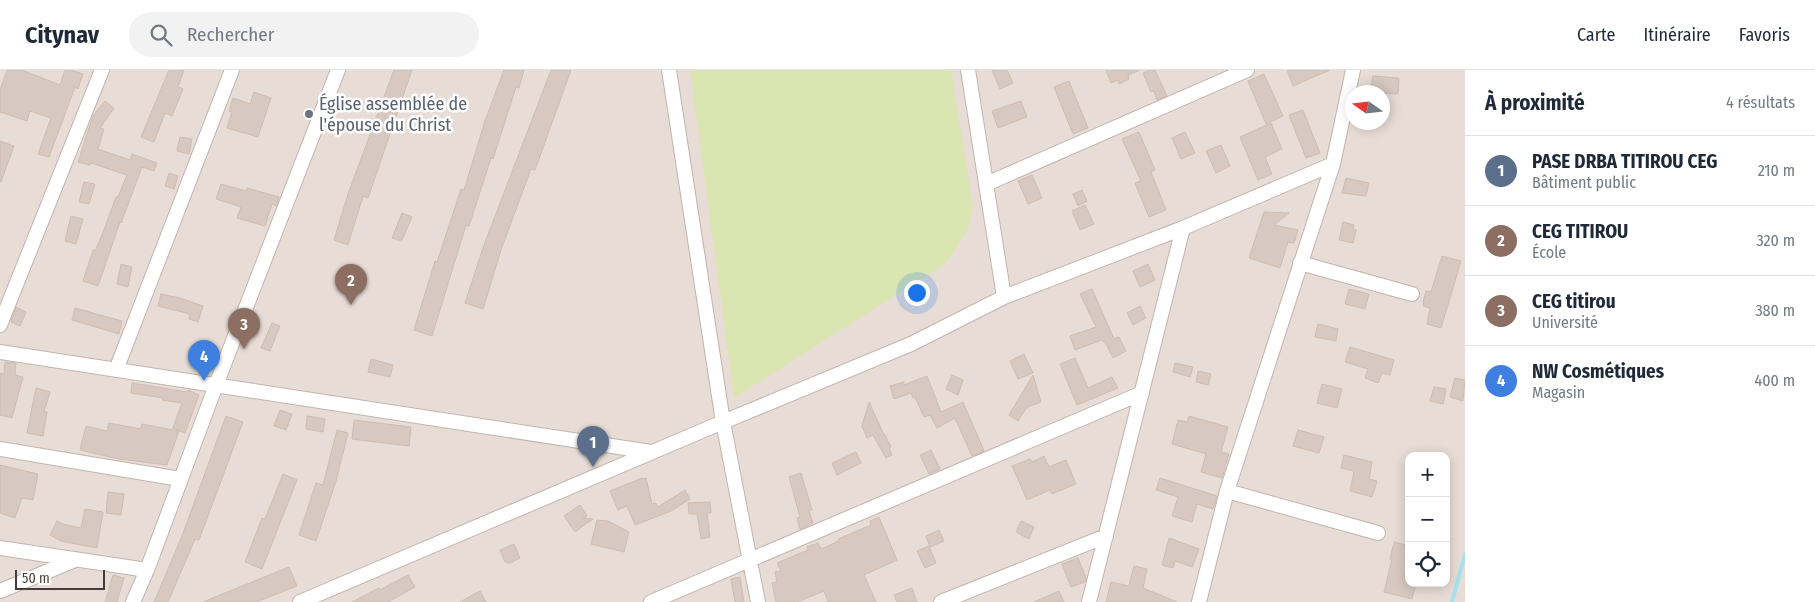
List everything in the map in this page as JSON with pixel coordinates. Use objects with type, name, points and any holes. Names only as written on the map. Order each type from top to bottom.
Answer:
[{"type":"street","points":[[0,325],[102,70]]},
{"type":"street","points":[[116,370],[232,70]]},
{"type":"street","points":[[133,602],[147,570],[180,479],[338,70]]},
{"type":"street","points":[[669,70],[723,422],[758,602]]},
{"type":"street","points":[[968,70],[1004,297]]},
{"type":"street","points":[[986,184],[1247,70]]},
{"type":"street","points":[[1199,602],[1227,491],[1333,164],[1353,70]]},
{"type":"street","points":[[300,602],[651,452],[912,344],[1004,297],[1183,228],[1333,164]]},
{"type":"street","points":[[1089,602],[1183,228]]},
{"type":"street","points":[[1300,262],[1412,294]]},
{"type":"street","points":[[0,352],[651,452]]},
{"type":"street","points":[[651,602],[1142,393]]},
{"type":"street","points":[[0,449],[180,479]]},
{"type":"street","points":[[1227,491],[1378,533]]},
{"type":"street","points":[[941,602],[1106,536]]},
{"type":"street","points":[[0,548],[147,570]]},
{"type":"street","points":[[0,591],[75,560]]},
{"type":"shaded area","points":[[0,70],[1465,70],[1465,602],[0,602]]},
{"type":"green space","points":[[690,70],[951,70],[973,207],[967,231],[946,263],[734,398]]},
{"type":"building","points":[[7,70],[22,70],[60,85],[65,70],[83,74],[78,89],[75,87],[49,157],[38,154],[51,118],[30,111],[27,121],[0,112],[0,90]]},
{"type":"building","points":[[169,70],[184,70],[178,87],[183,89],[172,116],[165,113],[154,142],[141,137]]},
{"type":"building","points":[[394,70],[412,70],[368,198],[363,196],[348,245],[334,240],[348,194]]},
{"type":"building","points":[[504,70],[524,70],[519,88],[516,87],[469,226],[466,225],[432,336],[414,330],[435,261],[437,262],[461,189],[464,190],[485,121]]},
{"type":"building","points":[[551,70],[571,70],[535,170],[531,169],[502,247],[483,309],[465,303],[484,245]]},
{"type":"building","points":[[992,70],[1007,70],[1013,83],[1000,89]]},
{"type":"building","points":[[1106,70],[1140,70],[1128,75],[1129,79],[1119,84],[1118,80],[1111,83]]},
{"type":"building","points":[[1155,70],[1167,96],[1157,100],[1154,91],[1151,92],[1143,73]]},
{"type":"building","points":[[1287,70],[1330,70],[1293,86]]},
{"type":"building","points":[[1264,74],[1283,116],[1266,124],[1248,81]]},
{"type":"building","points":[[1373,76],[1399,78],[1398,94],[1390,93],[1390,85],[1371,85]]},
{"type":"building","points":[[1069,81],[1088,128],[1073,134],[1054,87]]},
{"type":"building","points":[[254,92],[271,98],[258,137],[227,128],[232,112],[229,111],[233,98],[250,104]]},
{"type":"building","points":[[105,101],[114,108],[100,128],[104,129],[98,149],[130,160],[132,154],[157,163],[154,171],[142,167],[120,222],[98,286],[83,281],[93,250],[95,251],[116,197],[118,197],[127,175],[91,163],[90,165],[78,162],[93,116]]},
{"type":"building","points":[[1021,101],[1027,117],[998,128],[992,111]]},
{"type":"building","points":[[1303,110],[1320,153],[1306,158],[1289,115]]},
{"type":"building","points":[[1271,123],[1282,149],[1265,157],[1272,174],[1258,180],[1240,137]]},
{"type":"building","points":[[1139,132],[1155,170],[1151,172],[1166,210],[1149,217],[1135,183],[1141,181],[1122,139]]},
{"type":"building","points":[[1185,132],[1195,153],[1181,159],[1172,138]]},
{"type":"building","points":[[180,137],[192,139],[189,154],[177,151]]},
{"type":"building","points":[[0,141],[14,146],[1,182],[0,181]]},
{"type":"building","points":[[1221,145],[1230,166],[1216,173],[1206,151]]},
{"type":"building","points":[[169,173],[178,176],[174,189],[165,186]]},
{"type":"building","points":[[1032,175],[1042,198],[1028,204],[1018,181]]},
{"type":"building","points":[[1346,178],[1369,183],[1366,196],[1342,193]]},
{"type":"building","points":[[84,182],[95,184],[89,204],[79,202]]},
{"type":"building","points":[[221,184],[246,191],[247,188],[279,197],[276,206],[272,204],[265,226],[237,218],[241,207],[216,199]]},
{"type":"building","points":[[1082,190],[1087,201],[1078,206],[1073,194]]},
{"type":"building","points":[[1085,205],[1094,224],[1080,230],[1072,211]]},
{"type":"building","points":[[1264,212],[1289,213],[1274,225],[1298,230],[1294,243],[1288,242],[1280,268],[1249,258]]},
{"type":"building","points":[[402,213],[412,217],[402,240],[398,240],[392,238]]},
{"type":"building","points":[[71,216],[83,219],[76,244],[65,241]]},
{"type":"building","points":[[1343,222],[1354,225],[1353,229],[1356,230],[1353,243],[1339,240]]},
{"type":"building","points":[[1442,256],[1461,261],[1441,328],[1427,324],[1430,308],[1423,306],[1423,302],[1426,291],[1431,292]]},
{"type":"building","points":[[121,264],[132,267],[128,287],[117,284]]},
{"type":"building","points":[[1148,264],[1155,280],[1140,287],[1133,271]]},
{"type":"building","points":[[1092,289],[1114,339],[1119,337],[1126,351],[1113,358],[1105,342],[1102,340],[1075,350],[1070,336],[1096,327],[1080,294]]},
{"type":"building","points":[[1349,289],[1369,294],[1365,309],[1345,304]]},
{"type":"building","points":[[161,294],[203,306],[198,322],[189,319],[190,314],[158,306]]},
{"type":"building","points":[[1140,306],[1146,318],[1133,325],[1127,313]]},
{"type":"building","points":[[16,307],[26,312],[20,326],[11,322]]},
{"type":"building","points":[[75,308],[122,321],[119,334],[72,320]]},
{"type":"building","points":[[272,323],[280,326],[270,351],[261,348]]},
{"type":"building","points":[[1318,324],[1338,329],[1336,341],[1315,337]]},
{"type":"building","points":[[1350,347],[1394,360],[1390,375],[1382,373],[1378,383],[1365,378],[1368,369],[1345,362]]},
{"type":"building","points":[[1024,354],[1033,373],[1018,379],[1010,361]]},
{"type":"building","points":[[1075,358],[1088,388],[1112,377],[1118,388],[1077,405],[1060,364]]},
{"type":"building","points":[[371,359],[393,365],[390,377],[368,372]]},
{"type":"building","points":[[5,362],[16,363],[15,375],[23,377],[12,418],[0,415],[0,373],[4,374]]},
{"type":"building","points":[[1175,363],[1193,367],[1190,377],[1173,372]]},
{"type":"building","points":[[1198,371],[1211,374],[1208,385],[1196,382]]},
{"type":"building","points":[[952,375],[963,380],[958,395],[946,389]]},
{"type":"building","points":[[1033,375],[1041,402],[1027,407],[1018,421],[1009,415]]},
{"type":"building","points":[[927,376],[941,412],[963,402],[984,451],[972,456],[955,418],[937,428],[930,415],[924,417],[915,397],[913,398],[911,393],[894,399],[890,386],[904,382],[904,385]]},
{"type":"building","points":[[1455,378],[1465,380],[1463,401],[1450,397]]},
{"type":"building","points":[[132,383],[187,392],[188,390],[199,395],[185,433],[173,428],[182,403],[131,393]]},
{"type":"building","points":[[1322,384],[1342,389],[1337,408],[1317,403]]},
{"type":"building","points":[[1434,387],[1446,389],[1443,404],[1430,401]]},
{"type":"building","points":[[36,388],[50,392],[44,412],[47,412],[43,436],[27,433]]},
{"type":"building","points":[[869,402],[891,447],[889,448],[892,455],[886,458],[873,435],[867,438],[862,426]]},
{"type":"building","points":[[280,410],[292,414],[286,430],[274,426]]},
{"type":"building","points":[[226,416],[243,422],[199,540],[195,539],[168,602],[154,602],[182,536]]},
{"type":"building","points":[[307,416],[325,419],[323,432],[306,429]]},
{"type":"building","points":[[1189,416],[1228,427],[1221,452],[1229,454],[1222,478],[1201,472],[1206,454],[1172,444],[1178,420],[1187,422]]},
{"type":"building","points":[[354,420],[411,427],[409,446],[352,439]]},
{"type":"building","points":[[109,423],[141,429],[142,424],[179,431],[167,465],[119,459],[80,450],[86,426],[107,431]]},
{"type":"building","points":[[337,430],[348,433],[336,481],[316,541],[299,535],[316,483],[323,485]]},
{"type":"building","points":[[1298,430],[1324,437],[1319,453],[1293,446]]},
{"type":"building","points":[[931,450],[940,469],[929,474],[920,455]]},
{"type":"building","points":[[856,452],[861,463],[837,475],[832,463]]},
{"type":"building","points":[[1344,455],[1372,462],[1369,479],[1377,481],[1372,497],[1350,491],[1354,471],[1341,468]]},
{"type":"building","points":[[1044,456],[1049,467],[1066,460],[1076,484],[1052,494],[1050,490],[1027,500],[1012,466],[1030,459],[1032,462]]},
{"type":"building","points":[[0,465],[38,474],[33,500],[22,498],[15,518],[0,513]]},
{"type":"building","points":[[801,473],[812,510],[809,511],[813,523],[800,529],[797,518],[800,517],[789,477]]},
{"type":"building","points":[[283,474],[297,480],[262,569],[245,562],[262,518],[265,519]]},
{"type":"building","points":[[646,478],[652,504],[656,503],[658,507],[685,490],[690,499],[671,511],[635,525],[627,506],[618,510],[610,491]]},
{"type":"building","points":[[1160,478],[1217,496],[1213,509],[1197,504],[1192,522],[1172,516],[1178,497],[1156,490]]},
{"type":"building","points":[[108,492],[124,494],[121,515],[106,513]]},
{"type":"building","points":[[710,502],[711,513],[707,513],[710,537],[701,539],[697,514],[689,514],[688,503]]},
{"type":"building","points":[[580,505],[587,516],[583,518],[593,519],[575,532],[564,516]]},
{"type":"building","points":[[85,509],[103,512],[97,548],[61,541],[50,535],[57,521],[81,528]]},
{"type":"building","points":[[879,517],[897,560],[864,575],[876,602],[828,602],[824,591],[797,602],[776,602],[772,583],[777,582],[775,572],[781,571],[777,563],[808,550],[807,547],[818,543],[821,549],[839,541],[838,539],[871,525],[870,521]]},
{"type":"building","points":[[597,520],[608,521],[629,532],[624,552],[591,544]]},
{"type":"building","points":[[1021,521],[1034,527],[1029,539],[1016,532]]},
{"type":"building","points":[[939,530],[944,541],[930,547],[926,536]]},
{"type":"building","points":[[1169,538],[1199,549],[1192,567],[1175,561],[1173,568],[1162,565]]},
{"type":"building","points":[[1394,542],[1405,545],[1405,587],[1415,587],[1412,599],[1384,592],[1392,559],[1390,559]]},
{"type":"building","points":[[514,544],[520,558],[510,563],[505,562],[500,550]]},
{"type":"building","points":[[929,546],[936,563],[925,568],[917,551]]},
{"type":"building","points":[[1078,558],[1086,578],[1085,582],[1071,587],[1062,564]]},
{"type":"building","points":[[1134,566],[1147,569],[1143,588],[1177,602],[1106,602],[1111,582],[1129,586]]},
{"type":"building","points":[[289,567],[297,586],[256,602],[203,602]]},
{"type":"building","points":[[113,575],[124,578],[117,602],[105,602]]},
{"type":"building","points":[[408,575],[415,587],[388,602],[352,602],[379,588],[380,590]]},
{"type":"building","points":[[740,577],[744,602],[735,602],[731,579]]},
{"type":"building","points":[[912,588],[917,602],[897,602],[894,595]]},
{"type":"building","points":[[480,591],[486,602],[460,602]]},
{"type":"building","points":[[1059,591],[1064,602],[1034,602]]},
{"type":"waterway","points":[[1452,602],[1465,554]]},
{"type":"place","name":"Église assemblée de l'épouse du Christ","points":[[309,114]]},
{"type":"place","name":"CEG TITIROU","points":[[351,305]]},
{"type":"place","name":"CEG titirou","points":[[244,349]]},
{"type":"place","name":"NW Cosmétiques","points":[[204,381]]},
{"type":"place","name":"PASE DRBA TITIROU CEG","points":[[593,467]]}]
